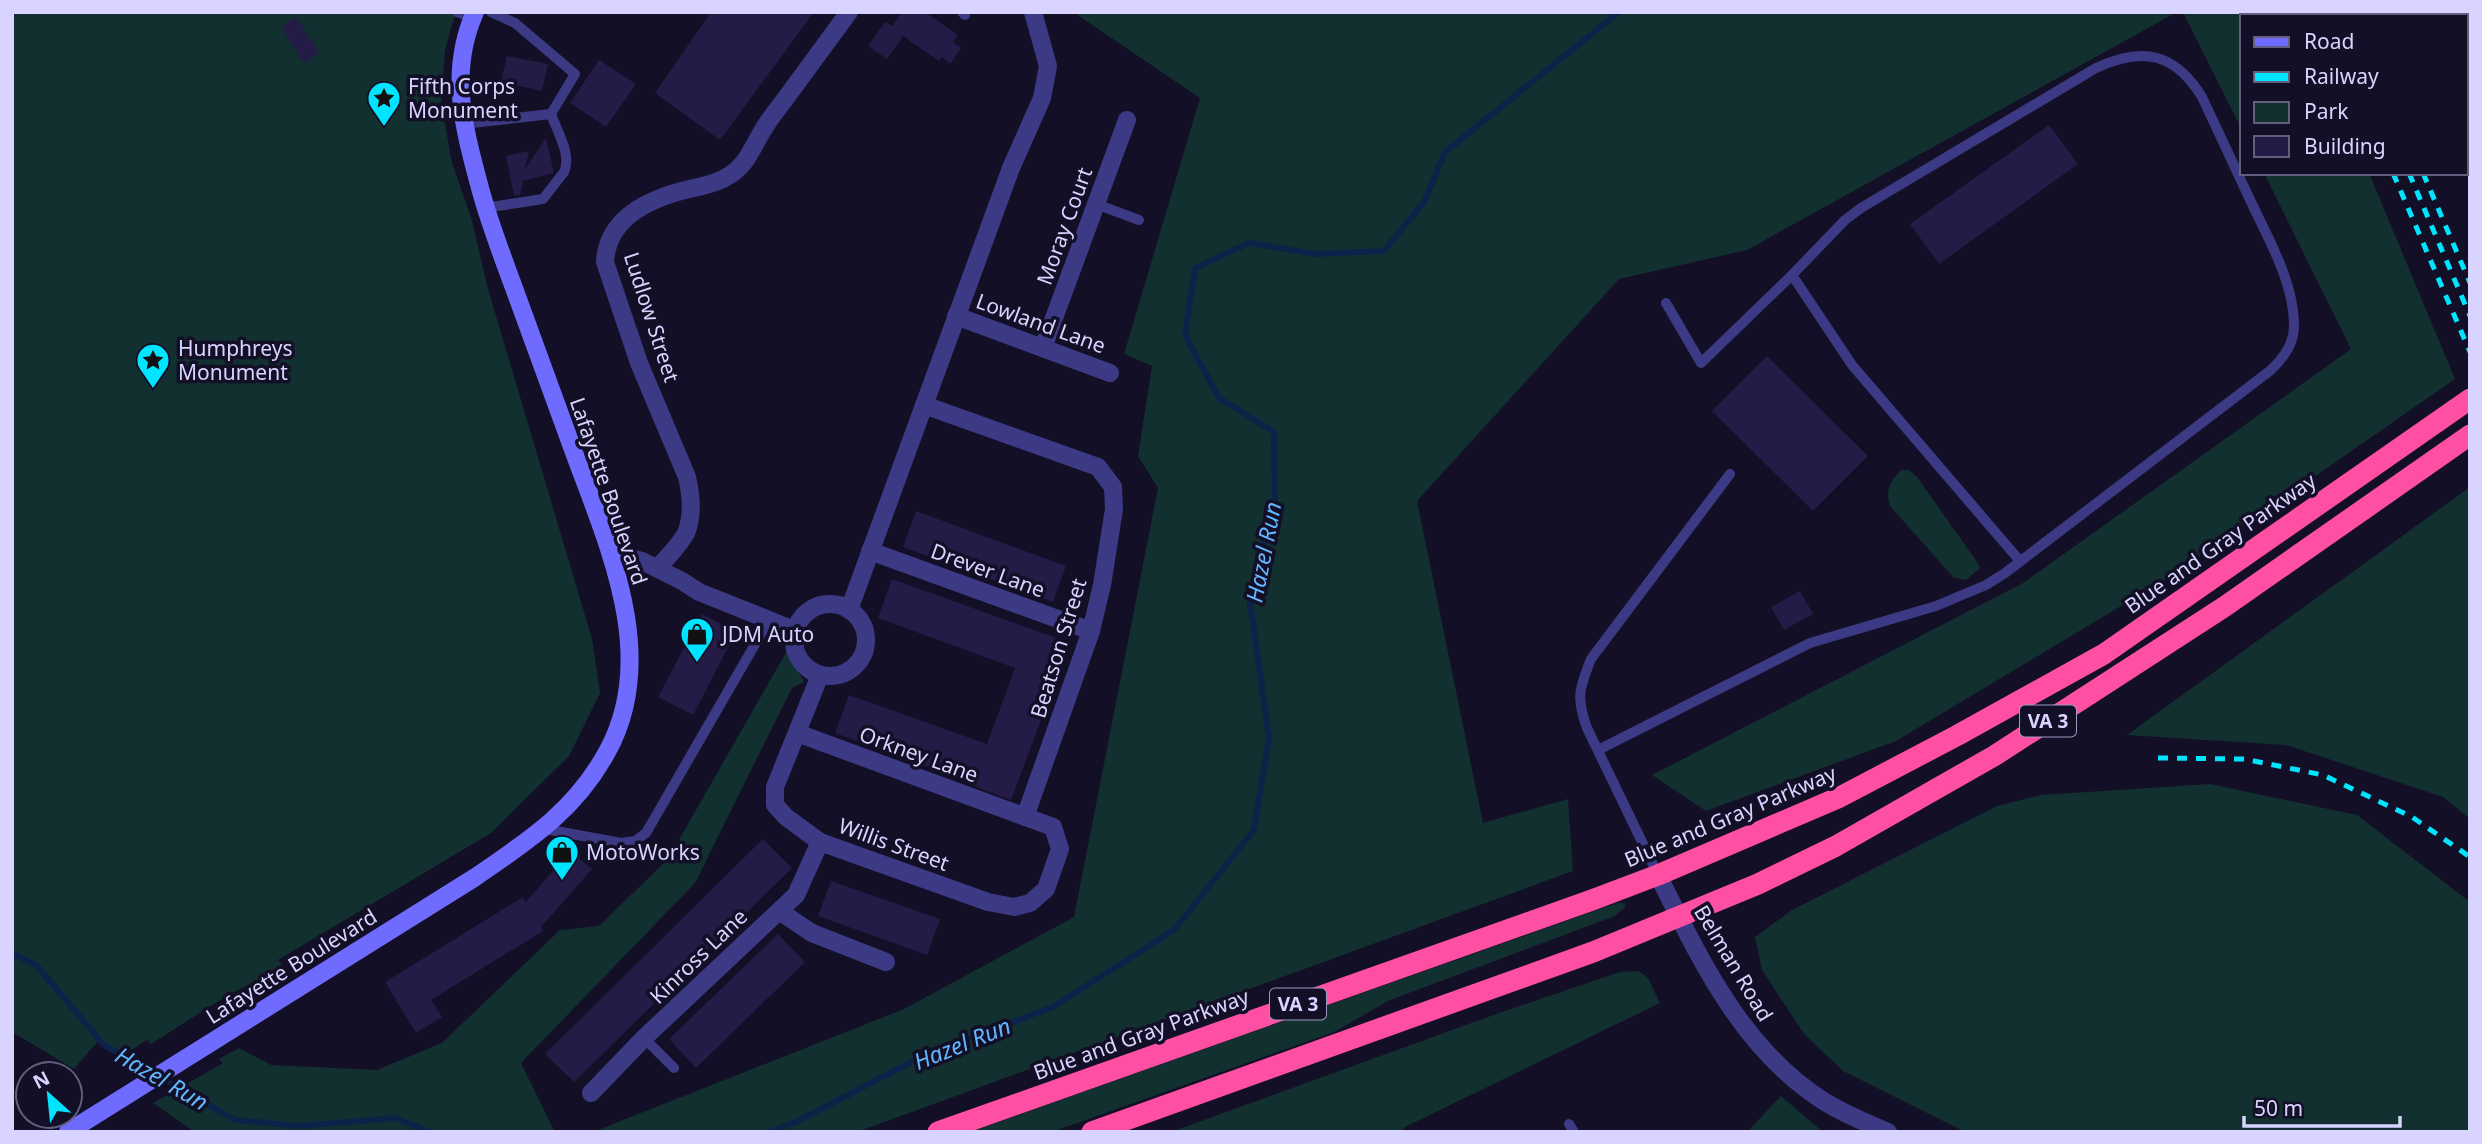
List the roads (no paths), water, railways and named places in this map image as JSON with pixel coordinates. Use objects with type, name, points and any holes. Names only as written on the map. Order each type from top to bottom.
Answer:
[{"type":"highway","name":"Blue and Gray Parkway","points":[[938,1132],[1658,875],[1840,797],[2104,654],[2470,399]]},
{"type":"highway","name":"VA 3","points":[[1092,1132],[1485,992],[1679,918],[1758,884],[1836,845],[1916,803],[1994,757],[2224,607],[2470,435]]},
{"type":"main road","name":"Lafayette Boulevard","points":[[68,1132],[474,878],[545,829],[585,787],[608,752],[622,715],[630,660],[628,627],[611,553],[485,208],[463,124],[460,87],[468,14]]},
{"type":"street","name":"Ludlow Street","points":[[658,568],[686,533],[690,490],[639,363],[605,262],[606,247],[621,221],[643,206],[670,194],[723,179],[739,169],[752,154],[762,130],[849,12]]},
{"type":"street","points":[[849,610],[1011,168],[1042,98],[1048,66],[1033,12]]},
{"type":"street","name":"Moray Court","points":[[1043,348],[1127,120]]},
{"type":"street","name":"Lowland Lane","points":[[957,316],[1110,373]]},
{"type":"street","name":"Beatson Street","points":[[924,405],[1098,467],[1113,487],[1112,522],[1091,631],[1025,817]]},
{"type":"street","name":"Drever Lane","points":[[870,551],[1091,631]]},
{"type":"street","points":[[611,553],[658,568],[699,592],[794,630]]},
{"type":"street","points":[[837,605],[849,610],[858,618],[866,641],[857,664],[838,676],[820,675],[806,668],[794,648],[794,630],[808,610],[837,605]]},
{"type":"street","name":"Willis Street","points":[[820,675],[775,787],[775,805],[786,817],[820,842],[988,902],[1014,907],[1030,903],[1046,889],[1060,849],[1053,827],[1025,817]]},
{"type":"street","name":"Orkney Lane","points":[[797,733],[1025,817]]},
{"type":"street","name":"Kinross Lane","points":[[591,1093],[644,1038],[796,895],[820,842]]},
{"type":"street","name":"Belman Road","points":[[1658,875],[1694,949],[1758,1045],[1823,1101],[1888,1132]]},
{"type":"street","points":[[779,911],[812,933],[886,962]]},
{"type":"lane","points":[[491,12],[515,23],[575,74],[551,114]]},
{"type":"lane","points":[[1598,750],[1810,643],[1962,596],[1986,585],[2271,370],[2284,357],[2291,342],[2294,325],[2288,288],[2273,247],[2193,82],[2179,67],[2161,58],[2143,56],[2128,56],[2096,68],[1861,208],[1845,220],[1701,363],[1666,303]]},
{"type":"lane","points":[[463,124],[551,114]]},
{"type":"lane","points":[[485,208],[543,199],[564,172],[566,153],[551,114]]},
{"type":"lane","points":[[1096,204],[1139,220]]},
{"type":"lane","points":[[1792,275],[1852,365],[2020,561]]},
{"type":"lane","points":[[1658,875],[1579,707],[1583,679],[1591,659],[1730,474]]},
{"type":"lane","points":[[545,829],[621,843],[635,841],[646,833],[769,620]]},
{"type":"lane","points":[[644,1038],[674,1068]]},
{"type":"waterway","name":"Hazel Run","points":[[770,1132],[798,1121],[921,1057],[1053,1007],[1174,930],[1254,830],[1269,737],[1250,603],[1275,499],[1274,432],[1219,398],[1185,335],[1195,268],[1249,243],[1314,254],[1384,251],[1424,202],[1445,152],[1619,12]]},
{"type":"waterway","name":"Hazel Run","points":[[12,953],[37,966],[104,1045],[235,1120],[300,1126],[395,1118],[430,1132]]},
{"type":"railway","points":[[2394,175],[2470,352]]},
{"type":"railway","points":[[2410,175],[2470,316]]},
{"type":"railway","points":[[2424,175],[2470,283]]},
{"type":"railway","points":[[2158,758],[2244,759],[2323,775],[2412,817],[2470,857]]},
{"type":"place","name":"Fifth Corps Monument","points":[[384,128]]},
{"type":"place","name":"Humphreys Monument","points":[[153,390]]},
{"type":"place","name":"JDM Auto","points":[[697,664]]},
{"type":"place","name":"MotoWorks","points":[[562,882]]}]
